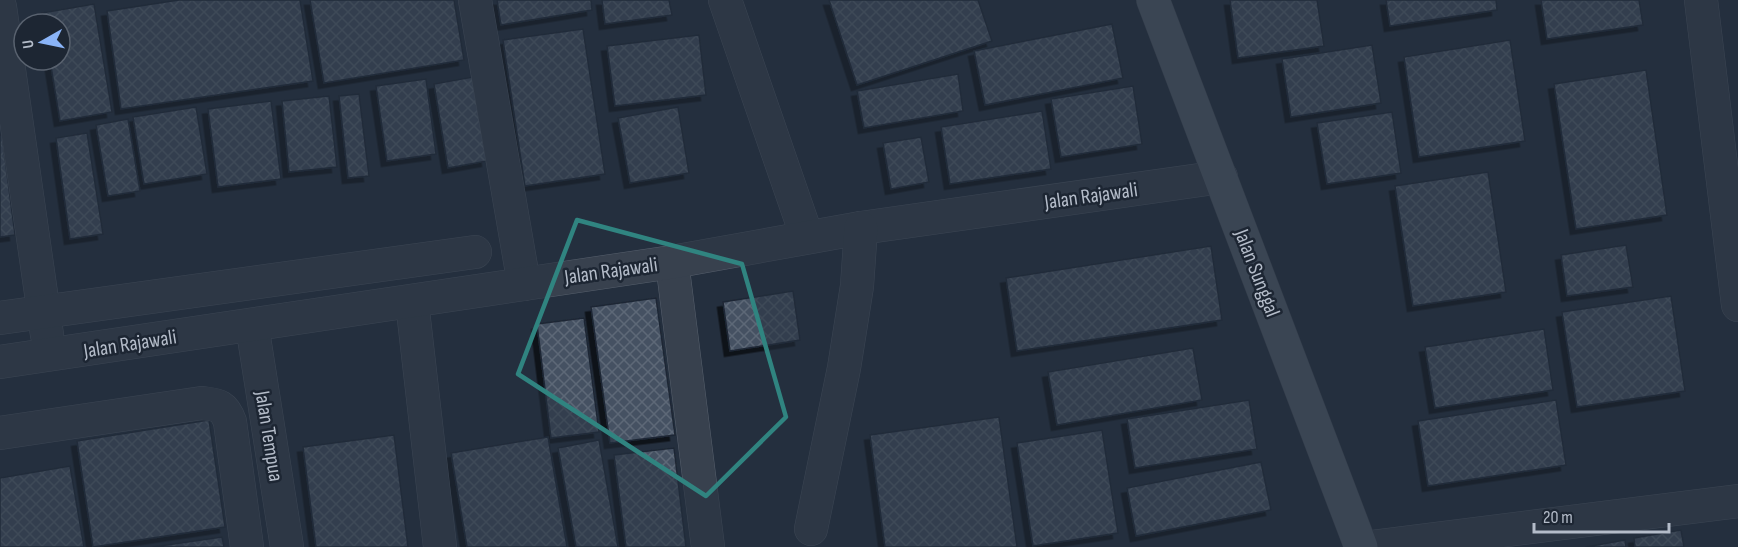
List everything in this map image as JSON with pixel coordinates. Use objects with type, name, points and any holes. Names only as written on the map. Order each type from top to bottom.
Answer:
[{"type":"main road","name":"Jalan Sunggal","points":[[1153,0],[1361,547]]},
{"type":"street","points":[[475,0],[524,284]]},
{"type":"street","points":[[726,0],[807,237]]},
{"type":"street","points":[[1701,0],[1738,305]]},
{"type":"street","points":[[0,7],[50,356]]},
{"type":"street","name":"Jalan Rajawali","points":[[0,362],[672,262],[861,228],[1221,177]]},
{"type":"street","points":[[811,529],[844,368],[857,286],[861,228]]},
{"type":"street","points":[[0,318],[475,252]]},
{"type":"street","points":[[672,262],[708,547]]},
{"type":"street","points":[[412,302],[440,547]]},
{"type":"street","name":"Jalan Tempua","points":[[252,326],[287,547]]},
{"type":"street","points":[[0,433],[202,403],[214,404],[222,408],[230,422],[247,547]]},
{"type":"street","points":[[1371,547],[1738,501]]},
{"type":"highlighted area","points":[[577,220],[742,264],[786,417],[706,496],[518,374]]},
{"type":"building","points":[[179,0],[300,0],[313,81],[121,109],[107,11]]},
{"type":"building","points":[[310,0],[454,0],[464,60],[324,83]]},
{"type":"building","points":[[497,0],[591,0],[592,10],[501,25]]},
{"type":"building","points":[[602,0],[669,0],[672,15],[605,24]]},
{"type":"building","points":[[829,0],[978,0],[992,41],[857,85]]},
{"type":"building","points":[[1230,0],[1317,0],[1324,46],[1238,58]]},
{"type":"building","points":[[1386,0],[1496,0],[1497,10],[1390,26]]},
{"type":"building","points":[[1541,0],[1639,0],[1643,25],[1547,39]]},
{"type":"building","points":[[94,4],[112,112],[60,121],[52,72],[72,72],[72,12],[48,12]]},
{"type":"building","points":[[1112,24],[1123,78],[985,105],[974,51]]},
{"type":"building","points":[[583,29],[605,174],[525,186],[503,40]]},
{"type":"building","points":[[699,35],[706,95],[615,106],[607,46]]},
{"type":"building","points":[[1510,40],[1525,141],[1419,157],[1404,57]]},
{"type":"building","points":[[1372,45],[1381,103],[1291,117],[1282,59]]},
{"type":"building","points":[[1646,70],[1667,215],[1576,229],[1554,84]]},
{"type":"building","points":[[958,74],[963,111],[864,128],[857,91]]},
{"type":"building","points":[[473,77],[487,161],[448,168],[434,84]]},
{"type":"building","points":[[426,79],[436,154],[387,161],[376,86]]},
{"type":"building","points":[[1133,86],[1142,144],[1061,157],[1051,99]]},
{"type":"building","points":[[359,94],[369,176],[348,178],[339,96]]},
{"type":"building","points":[[329,96],[337,167],[289,172],[282,101]]},
{"type":"building","points":[[271,101],[281,179],[218,187],[208,109]]},
{"type":"building","points":[[196,107],[207,174],[144,184],[133,117]]},
{"type":"building","points":[[678,107],[689,173],[630,183],[618,118]]},
{"type":"building","points":[[1042,111],[1051,169],[950,184],[941,127]]},
{"type":"building","points":[[1392,112],[1401,173],[1327,184],[1317,123]]},
{"type":"building","points":[[128,119],[140,191],[108,196],[96,125]]},
{"type":"building","points":[[87,133],[103,234],[70,239],[56,138]]},
{"type":"building","points":[[0,135],[2,135],[15,235],[0,237]]},
{"type":"building","points":[[921,137],[929,182],[891,189],[883,143]]},
{"type":"building","points":[[1488,172],[1506,292],[1413,306],[1395,186]]},
{"type":"building","points":[[1626,245],[1633,287],[1567,296],[1561,255]]},
{"type":"building","points":[[1211,246],[1222,320],[1017,351],[1006,278]]},
{"type":"building","points":[[793,291],[800,340],[730,351],[723,302]]},
{"type":"building","points":[[1671,296],[1685,391],[1577,407],[1562,312]]},
{"type":"building","points":[[656,298],[675,435],[610,443],[591,307]]},
{"type":"building","points":[[584,318],[599,432],[551,438],[537,324]]},
{"type":"building","points":[[1544,329],[1553,390],[1435,408],[1425,347]]},
{"type":"building","points":[[1193,348],[1202,400],[1057,425],[1048,372]]},
{"type":"building","points":[[1249,400],[1257,449],[1135,468],[1127,419]]},
{"type":"building","points":[[1556,400],[1566,465],[1428,486],[1418,421]]},
{"type":"building","points":[[999,417],[1017,547],[885,547],[870,435]]},
{"type":"building","points":[[209,420],[225,527],[93,547],[77,441]]},
{"type":"building","points":[[1102,430],[1118,533],[1033,546],[1017,443]]},
{"type":"building","points":[[394,435],[408,547],[316,547],[303,447]]},
{"type":"building","points":[[548,437],[567,547],[467,547],[451,453]]},
{"type":"building","points":[[599,440],[618,547],[576,547],[558,448]]},
{"type":"building","points":[[674,448],[686,547],[626,547],[614,455]]},
{"type":"building","points":[[1261,462],[1271,510],[1136,536],[1127,488]]},
{"type":"building","points":[[70,466],[84,547],[0,547],[0,478]]},
{"type":"building","points":[[1681,530],[1684,547],[1635,547],[1634,538]]},
{"type":"building","points":[[222,537],[224,547],[153,547]]},
{"type":"building","points":[[1625,540],[1626,547],[1586,547]]}]
